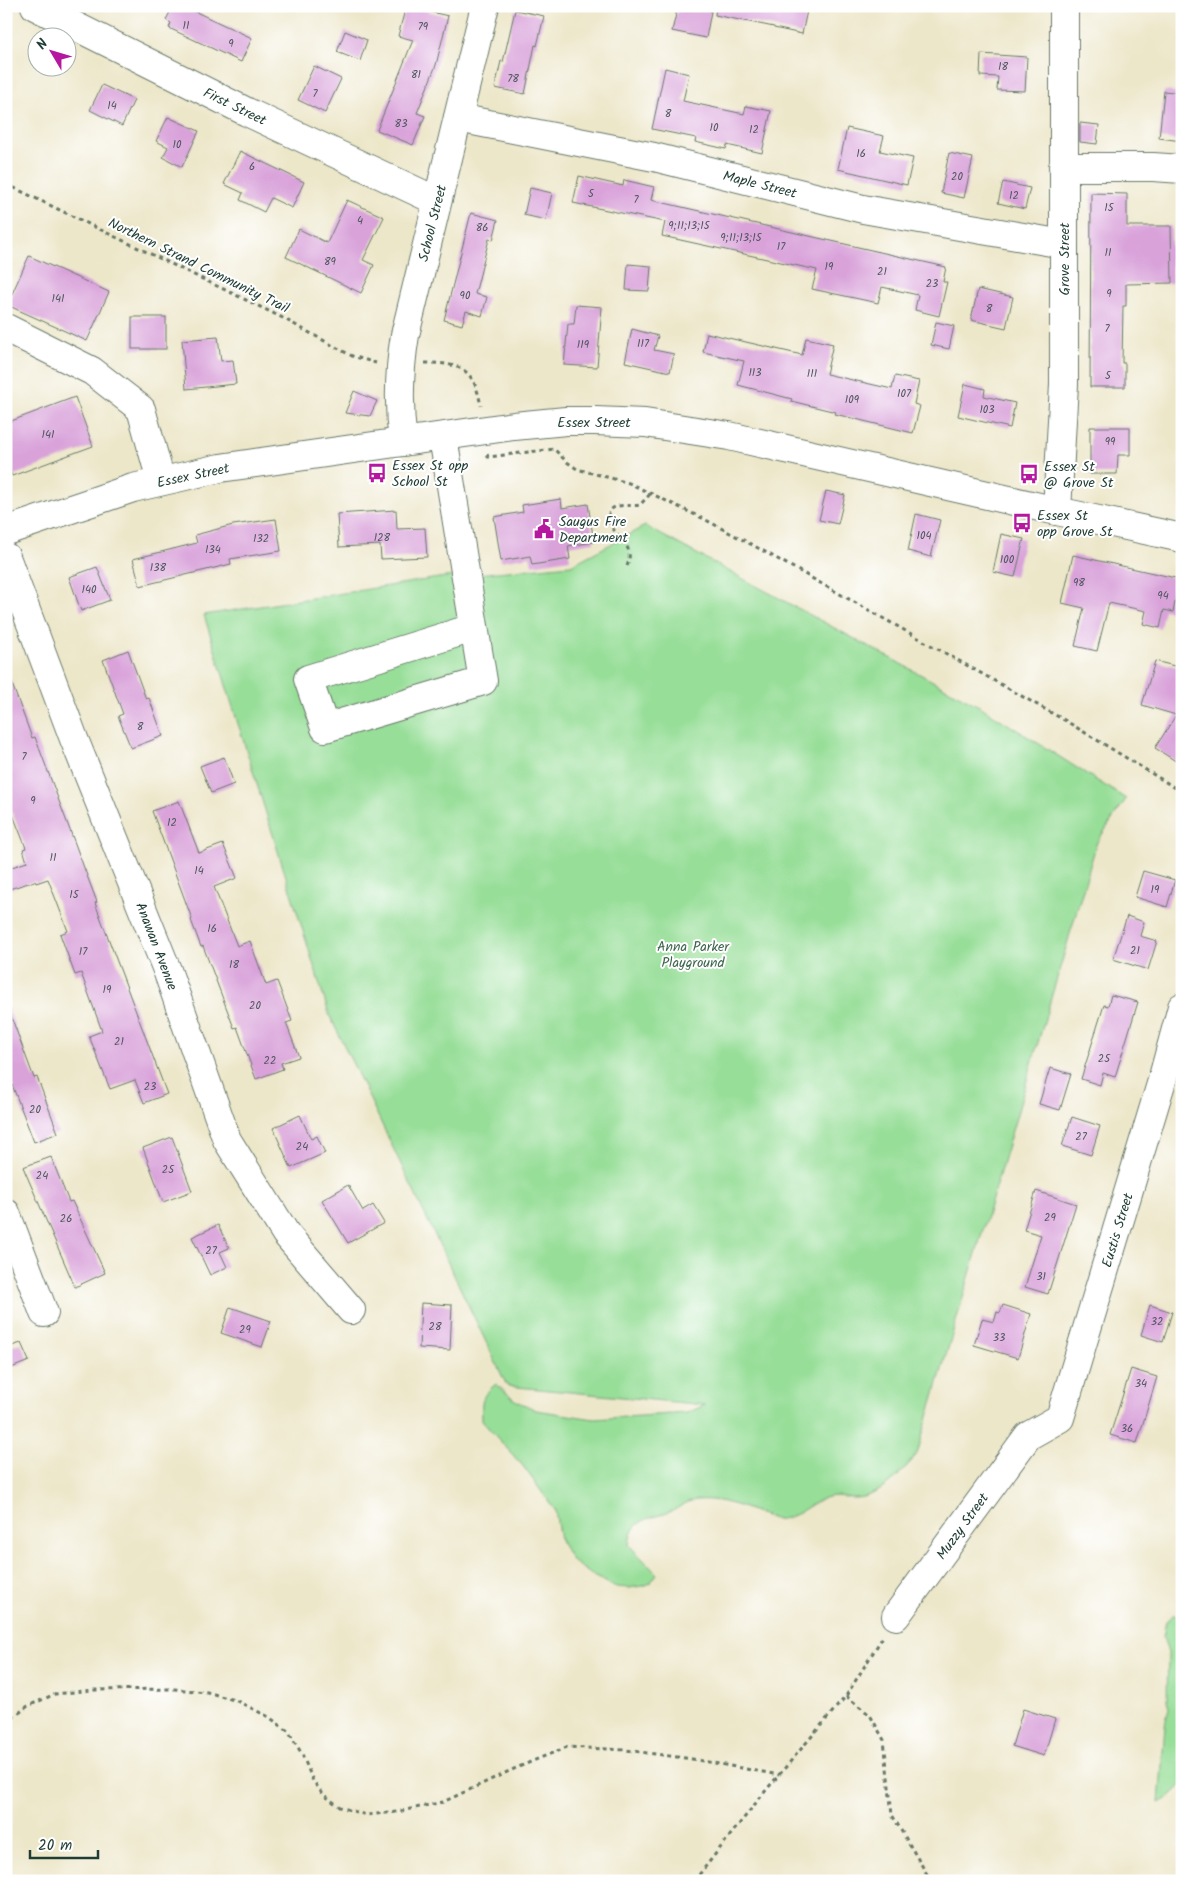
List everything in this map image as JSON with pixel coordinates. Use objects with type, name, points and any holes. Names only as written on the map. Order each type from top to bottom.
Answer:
[{"type":"street","name":"First Street","points":[[35,6],[247,112],[437,201]]},
{"type":"street","name":"School Street","points":[[403,442],[399,398],[401,357],[485,6]]},
{"type":"street","name":"Grove Street","points":[[1057,512],[1064,384],[1064,6]]},
{"type":"street","name":"Maple Street","points":[[458,118],[654,157],[863,210],[1064,244]]},
{"type":"street","points":[[1063,167],[1153,167],[1182,169]]},
{"type":"street","points":[[6,328],[92,371],[141,409],[161,480]]},
{"type":"street","name":"Essex Street","points":[[6,531],[101,497],[161,480],[220,468],[514,426],[595,421],[645,423],[729,436],[1057,512],[1182,538]]},
{"type":"street","points":[[443,437],[482,681],[325,728],[308,678],[473,628]]},
{"type":"street","name":"Anawan Avenue","points":[[6,557],[74,739],[167,970],[227,1140],[286,1234],[352,1310]]},
{"type":"street","name":"Eustis Street","points":[[1028,1436],[1060,1418],[1163,1077],[1182,1007]]},
{"type":"street","points":[[6,1213],[44,1313]]},
{"type":"street","name":"Muzzy Street","points":[[896,1616],[1028,1436]]},
{"type":"path","name":"Northern Strand Community Trail","points":[[6,184],[279,316],[352,356],[366,361],[381,363]]},
{"type":"path","points":[[418,363],[450,364],[468,373],[478,387],[481,406]]},
{"type":"path","points":[[488,458],[554,449],[577,469],[617,479],[651,493],[758,548],[1028,699],[1109,746],[1182,792]]},
{"type":"path","points":[[627,566],[629,551],[624,541],[610,525],[610,514],[612,510],[620,505],[640,505],[651,493]]},
{"type":"path","points":[[694,1881],[846,1696],[896,1616]]},
{"type":"path","points":[[6,1723],[28,1706],[55,1694],[93,1690],[174,1689],[207,1692],[237,1701],[269,1717],[288,1731],[302,1754],[312,1781],[324,1795],[340,1807],[366,1815],[397,1812],[443,1802],[567,1747],[626,1750],[692,1759],[780,1775]]},
{"type":"path","points":[[846,1696],[870,1715],[884,1740],[892,1815],[931,1881]]},
{"type":"green space","name":"Anna Parker Playground","points":[[645,526],[981,707],[1126,799],[1097,842],[917,1454],[897,1477],[872,1494],[853,1498],[826,1497],[787,1518],[774,1519],[733,1504],[701,1500],[691,1501],[670,1512],[647,1519],[633,1530],[629,1545],[657,1574],[650,1583],[629,1588],[616,1587],[595,1577],[573,1562],[560,1540],[555,1510],[523,1466],[482,1421],[484,1396],[496,1384],[515,1400],[536,1410],[594,1419],[687,1413],[705,1405],[507,1386],[329,1014],[204,615],[445,577],[571,565]]},
{"type":"green space","points":[[1173,1615],[1182,1616],[1182,1785],[1168,1798],[1159,1803],[1165,1726],[1169,1708],[1167,1700],[1168,1653],[1163,1637],[1166,1621]]},
{"type":"building","points":[[173,6],[183,6],[252,38],[241,62],[169,28],[171,23],[166,20]]},
{"type":"building","points":[[406,6],[448,16],[436,65],[417,113],[425,116],[413,145],[377,130],[413,40],[398,36]]},
{"type":"building","points":[[678,6],[712,6],[706,38],[672,31]]},
{"type":"building","points":[[716,6],[808,6],[802,34],[715,15]]},
{"type":"building","points":[[515,10],[544,16],[537,46],[535,45],[525,94],[495,88]]},
{"type":"building","points":[[345,31],[367,40],[360,61],[337,52]]},
{"type":"building","points":[[981,54],[1027,57],[1025,91],[997,90],[998,77],[980,76]]},
{"type":"building","points":[[314,66],[341,79],[325,113],[298,100]]},
{"type":"building","points":[[665,68],[689,74],[683,101],[744,114],[746,106],[771,111],[762,153],[727,145],[726,149],[695,142],[696,138],[652,129]]},
{"type":"building","points":[[102,85],[134,100],[122,126],[90,110]]},
{"type":"building","points":[[1164,91],[1182,93],[1182,141],[1159,138]]},
{"type":"building","points":[[168,117],[199,131],[182,167],[163,157],[168,147],[156,141]]},
{"type":"building","points":[[1080,123],[1099,125],[1097,144],[1080,142]]},
{"type":"building","points":[[847,128],[884,136],[880,151],[913,158],[907,185],[838,169]]},
{"type":"building","points":[[240,151],[304,182],[292,208],[271,198],[264,212],[240,200],[243,193],[224,184]]},
{"type":"building","points":[[949,153],[973,158],[964,198],[941,193]]},
{"type":"building","points":[[579,176],[623,186],[624,180],[654,187],[651,200],[946,267],[943,282],[947,282],[939,316],[915,310],[918,295],[882,287],[878,303],[812,289],[817,270],[662,236],[665,222],[573,203]]},
{"type":"building","points":[[1003,182],[1030,188],[1025,209],[998,203]]},
{"type":"building","points":[[530,188],[552,193],[546,220],[524,215]]},
{"type":"building","points":[[1091,193],[1127,194],[1127,226],[1171,226],[1172,283],[1126,284],[1126,306],[1123,306],[1122,363],[1125,363],[1125,387],[1090,387]]},
{"type":"building","points":[[347,200],[384,217],[363,260],[374,265],[361,293],[286,257],[299,229],[327,243]]},
{"type":"building","points":[[471,213],[498,220],[493,240],[489,239],[475,294],[487,297],[482,316],[466,311],[462,325],[444,320]]},
{"type":"building","points":[[29,256],[109,292],[87,341],[7,305]]},
{"type":"building","points":[[628,264],[651,266],[649,291],[626,290]]},
{"type":"building","points":[[978,289],[1013,297],[1006,328],[971,320]]},
{"type":"building","points":[[576,305],[602,307],[597,367],[564,365],[568,324],[574,324]]},
{"type":"building","points":[[132,317],[166,317],[166,349],[132,349]]},
{"type":"building","points":[[936,322],[954,326],[949,349],[931,345]]},
{"type":"building","points":[[632,329],[658,336],[654,350],[674,354],[670,372],[625,362]]},
{"type":"building","points":[[707,333],[802,355],[806,338],[833,344],[826,374],[892,389],[895,376],[919,381],[914,404],[920,406],[913,433],[835,414],[836,412],[738,385],[744,361],[703,352]]},
{"type":"building","points":[[218,337],[221,361],[233,360],[236,384],[186,389],[182,340]]},
{"type":"building","points":[[965,384],[985,389],[984,396],[1015,403],[1010,428],[958,416]]},
{"type":"building","points":[[354,391],[377,401],[370,416],[345,413]]},
{"type":"building","points":[[75,397],[93,446],[12,476],[6,460],[6,423]]},
{"type":"building","points":[[1090,427],[1130,427],[1130,455],[1118,455],[1117,474],[1090,474]]},
{"type":"building","points":[[826,491],[845,495],[838,524],[819,520]]},
{"type":"building","name":"Saugus Fire Department","points":[[561,499],[562,508],[588,504],[594,542],[568,546],[570,559],[532,565],[530,556],[501,561],[494,517],[523,512],[522,505]]},
{"type":"building","points":[[396,510],[397,529],[425,528],[427,557],[381,559],[380,545],[339,547],[337,514]]},
{"type":"building","points":[[916,514],[940,520],[931,557],[908,551]]},
{"type":"building","points":[[276,519],[281,551],[230,559],[231,564],[140,586],[133,559],[197,543],[195,535],[233,525]]},
{"type":"building","points":[[1001,534],[1024,539],[1015,577],[993,572]]},
{"type":"building","points":[[1073,555],[1180,579],[1173,612],[1164,610],[1160,628],[1143,624],[1146,611],[1109,603],[1097,651],[1075,646],[1084,608],[1062,603]]},
{"type":"building","points":[[97,567],[110,600],[81,611],[69,577]]},
{"type":"building","points":[[128,650],[146,699],[149,698],[163,736],[131,748],[118,716],[123,714],[103,660]]},
{"type":"building","points":[[1155,661],[1182,668],[1182,765],[1155,748],[1176,715],[1142,705]]},
{"type":"building","points":[[8,673],[32,738],[35,737],[167,1094],[144,1103],[135,1080],[110,1089],[89,1036],[102,1031],[81,973],[75,975],[60,934],[68,931],[48,879],[6,890],[6,869],[27,862],[23,849],[26,848],[6,797],[6,674]]},
{"type":"building","points":[[224,757],[234,784],[211,793],[200,766]]},
{"type":"building","points":[[179,801],[199,853],[223,844],[237,878],[214,887],[237,946],[250,941],[266,985],[277,981],[292,1021],[286,1023],[299,1057],[281,1063],[283,1069],[256,1079],[237,1027],[234,1028],[203,946],[201,947],[152,811]]},
{"type":"building","points":[[1143,871],[1175,880],[1167,907],[1135,897]]},
{"type":"building","points":[[1127,916],[1144,922],[1140,936],[1157,941],[1148,970],[1113,959]]},
{"type":"building","points":[[1111,995],[1138,1002],[1115,1077],[1103,1073],[1100,1085],[1081,1079],[1104,1005],[1108,1006]]},
{"type":"building","points":[[8,1008],[34,1078],[37,1077],[58,1133],[34,1142],[6,1069],[6,1009]]},
{"type":"building","points":[[1050,1068],[1071,1074],[1060,1110],[1039,1104]]},
{"type":"building","points":[[300,1115],[311,1139],[317,1136],[325,1153],[291,1168],[273,1128]]},
{"type":"building","points":[[1072,1117],[1100,1126],[1091,1155],[1062,1146]]},
{"type":"building","points":[[172,1137],[192,1191],[163,1202],[143,1148]]},
{"type":"building","points":[[51,1157],[69,1202],[72,1201],[105,1273],[75,1287],[23,1167]]},
{"type":"building","points":[[348,1185],[363,1211],[373,1205],[384,1223],[348,1243],[322,1200]]},
{"type":"building","points":[[1036,1191],[1076,1204],[1048,1294],[1025,1287],[1041,1235],[1024,1230]]},
{"type":"building","points":[[218,1225],[229,1248],[220,1252],[227,1267],[210,1275],[192,1237]]},
{"type":"building","points":[[421,1303],[452,1305],[450,1350],[419,1348]]},
{"type":"building","points":[[1003,1305],[1031,1314],[1018,1358],[974,1345],[982,1319],[994,1322],[997,1312],[1000,1313]]},
{"type":"building","points":[[1150,1305],[1172,1312],[1163,1342],[1141,1335]]},
{"type":"building","points":[[230,1307],[271,1321],[262,1347],[221,1333]]},
{"type":"building","points":[[21,1343],[29,1361],[6,1370],[6,1348]]},
{"type":"building","points":[[1131,1369],[1157,1377],[1137,1443],[1110,1435]]},
{"type":"building","points":[[1023,1709],[1055,1719],[1044,1756],[1012,1746]]},
{"type":"place","name":"Essex St opp School St","points":[[377,473]]},
{"type":"place","name":"Essex St @ Grove St","points":[[1029,474]]},
{"type":"place","name":"Essex St opp Grove St","points":[[1022,523]]},
{"type":"place","name":"Saugus Fire Department","points":[[544,529]]}]
